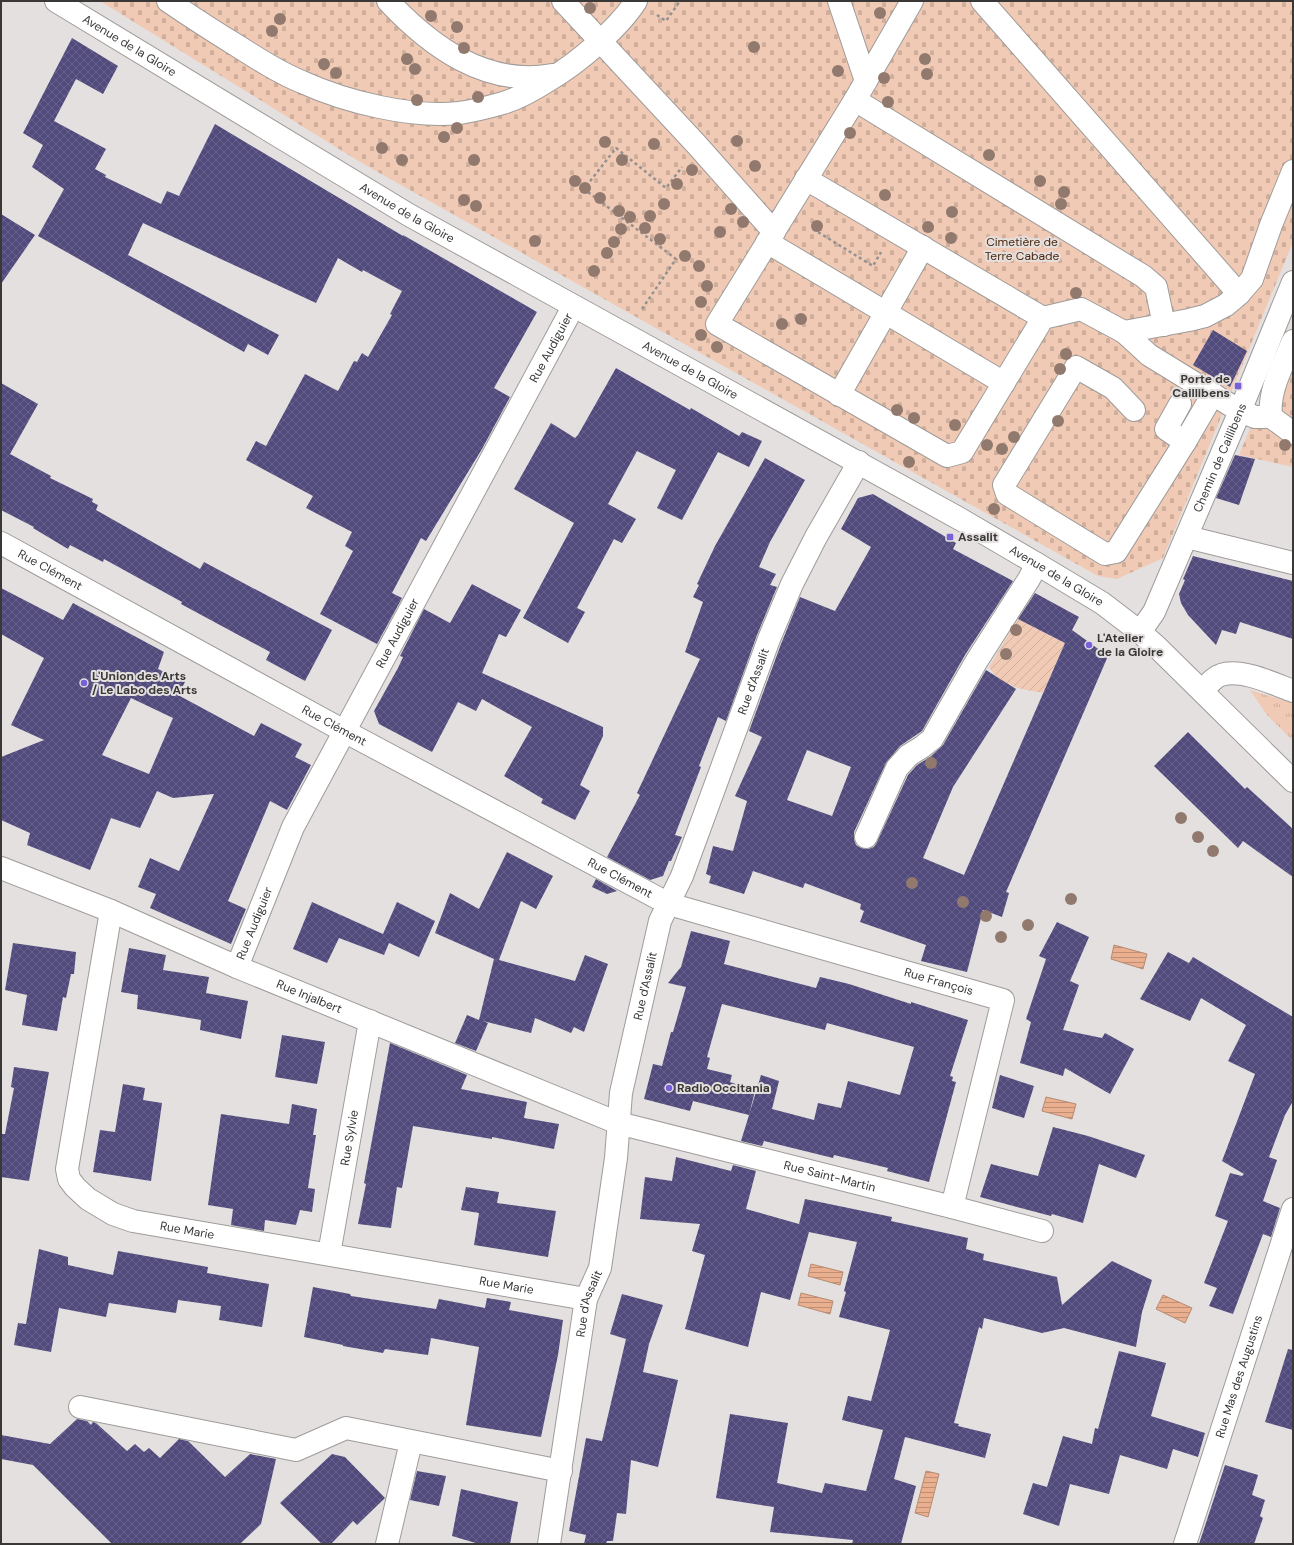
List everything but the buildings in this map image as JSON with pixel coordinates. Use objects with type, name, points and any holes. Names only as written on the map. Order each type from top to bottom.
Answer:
[{"type":"street","name":"Avenue de la Gloire","points":[[56,1],[409,215],[573,307],[859,462],[960,519],[1102,603],[1140,632],[1293,781]]},
{"type":"street","points":[[168,1],[258,59],[301,82],[326,92],[357,101],[396,109],[442,114],[504,103],[520,96],[560,73],[600,41],[618,23],[636,1]]},
{"type":"street","points":[[388,1],[414,27],[429,39],[472,66],[515,77],[541,77],[560,73]]},
{"type":"street","points":[[563,1],[697,145],[770,237],[886,313],[1004,383]]},
{"type":"street","points":[[839,1],[866,81]]},
{"type":"street","points":[[912,1],[855,100],[717,324],[947,456],[962,452],[1043,318]]},
{"type":"street","points":[[982,1],[1239,294]]},
{"type":"street","points":[[855,100],[1143,276],[1156,287],[1164,325]]},
{"type":"street","points":[[1124,332],[1205,316],[1226,305],[1239,294],[1252,279],[1271,224],[1293,171]]},
{"type":"street","points":[[806,179],[1043,318],[1080,309],[1124,332],[1149,355],[1240,411],[1255,417],[1271,417],[1293,433]]},
{"type":"street","points":[[839,394],[923,247]]},
{"type":"street","name":"Chemin de Caillibens","points":[[1140,632],[1154,612],[1187,537],[1293,282]]},
{"type":"street","name":"Rue Audiguier","points":[[237,967],[293,827],[573,307]]},
{"type":"street","points":[[1271,417],[1271,393],[1293,341]]},
{"type":"street","points":[[1134,410],[1112,388],[1076,367],[1004,485],[1007,494],[1105,554],[1116,552],[1185,442],[1213,394]]},
{"type":"street","points":[[1180,404],[1166,429],[1185,442]]},
{"type":"street","name":"Rue d'Assalit","points":[[548,1544],[561,1471],[586,1299],[600,1268],[616,1158],[621,1093],[660,921],[682,876],[769,639],[792,584],[816,537],[859,462]]},
{"type":"street","points":[[1187,537],[1293,563]]},
{"type":"street","name":"Rue Clément","points":[[1,543],[344,731],[669,904]]},
{"type":"street","points":[[866,837],[897,768],[909,755],[932,739],[976,662],[1037,564]]},
{"type":"street","points":[[1202,691],[1215,678],[1222,674],[1242,674],[1258,678],[1293,691]]},
{"type":"street","name":"Rue Injalbert","points":[[1,868],[111,911],[237,967],[618,1123]]},
{"type":"street","name":"Rue François","points":[[669,904],[1003,1000],[952,1207]]},
{"type":"street","name":"Rue Marie","points":[[111,911],[67,1169],[69,1179],[75,1187],[88,1198],[113,1214],[133,1221],[586,1299]]},
{"type":"street","name":"Rue Sylvie","points":[[330,1254],[370,1021]]},
{"type":"street","name":"Rue Saint-Martin","points":[[618,1123],[1042,1231]]},
{"type":"street","name":"Rue Mas des Augustins","points":[[1185,1544],[1293,1209]]},
{"type":"street","points":[[80,1407],[296,1450],[346,1428],[561,1471]]},
{"type":"street","points":[[387,1544],[411,1442]]},
{"type":"path","points":[[642,309],[676,259],[584,189],[616,148],[666,188],[697,145]]},
{"type":"path","points":[[813,229],[873,266],[894,230]]},
{"type":"green space","name":"Cimetière de Terre Cabade","points":[[100,1],[1293,1],[1293,242],[1163,558],[1117,579],[1098,576],[360,162]]},
{"type":"green space","points":[[1293,325],[1293,467],[1239,455]]},
{"type":"green space","points":[[1018,619],[1065,643],[1043,693],[1006,683],[994,674],[989,667]]},
{"type":"green space","points":[[1250,690],[1293,703],[1293,741],[1267,715]]},
{"type":"shaded area","points":[[1114,945],[1147,954],[1143,969],[1111,959]]},
{"type":"shaded area","points":[[1046,1097],[1076,1104],[1072,1119],[1042,1111]]},
{"type":"shaded area","points":[[811,1264],[843,1272],[840,1285],[808,1276]]},
{"type":"shaded area","points":[[801,1293],[833,1301],[830,1314],[798,1305]]},
{"type":"shaded area","points":[[1163,1295],[1192,1308],[1185,1323],[1156,1309]]},
{"type":"shaded area","points":[[926,1471],[939,1474],[928,1517],[915,1513]]},
{"type":"place","name":"Porte de Caillibens","points":[[1238,386]]},
{"type":"place","name":"Assalit","points":[[950,537]]},
{"type":"place","name":"L'Atelier de la Gloire","points":[[1089,645]]},
{"type":"place","name":"L'Union des Arts / Le Labo des Arts","points":[[84,683]]},
{"type":"place","name":"Radio Occitania","points":[[669,1088]]}]
